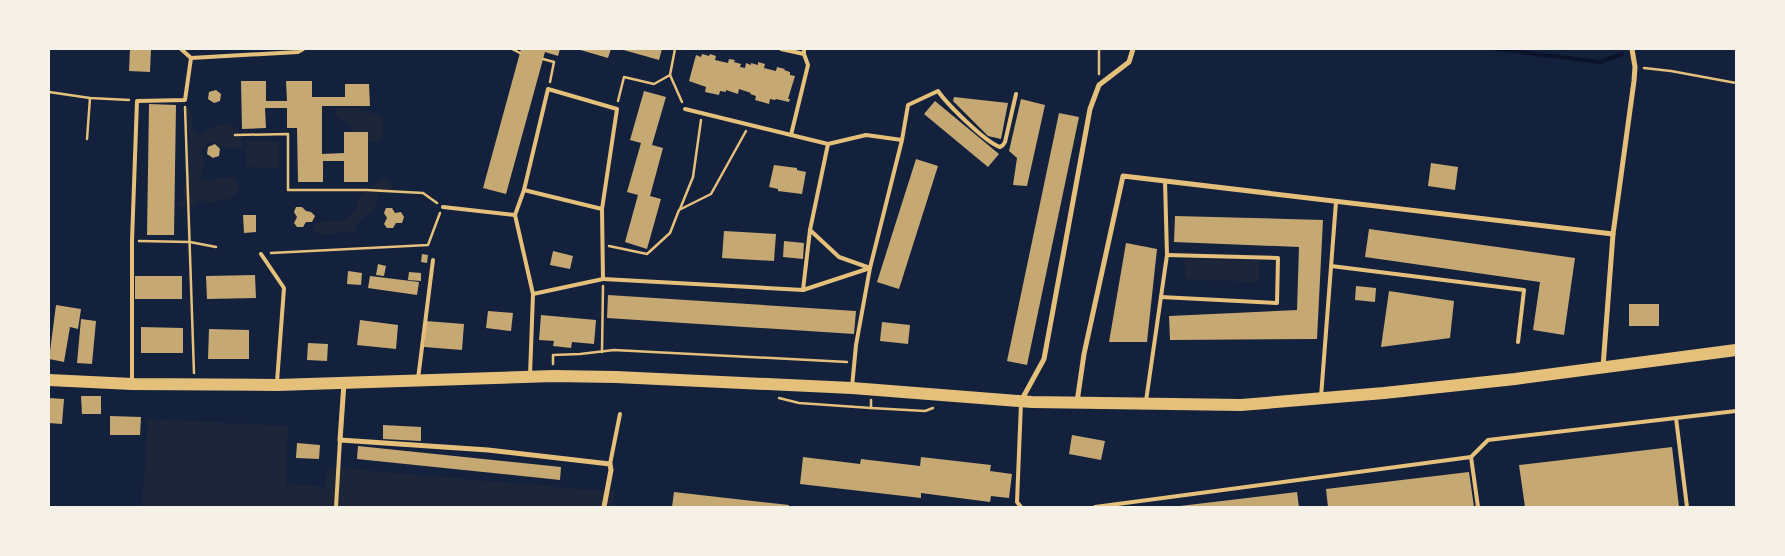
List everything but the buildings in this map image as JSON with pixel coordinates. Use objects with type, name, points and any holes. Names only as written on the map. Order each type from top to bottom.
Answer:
[{"type":"main road","points":[[49,380],[132,384],[277,385],[530,377],[616,377],[852,388],[1026,401],[1241,405],[1384,393],[1736,350]]},
{"type":"street","points":[[1026,401],[1044,359],[1090,109],[1099,85],[1129,62],[1133,49]]},
{"type":"street","points":[[1603,367],[1613,234],[1634,81],[1635,67],[1632,49]]},
{"type":"street","points":[[1077,402],[1084,354],[1123,176],[1613,234]]},
{"type":"street","points":[[344,382],[340,440],[488,450],[610,464],[611,470],[604,507]]},
{"type":"lane","points":[[181,49],[191,58],[298,51],[303,49]]},
{"type":"lane","points":[[781,49],[804,54]]},
{"type":"lane","points":[[791,135],[808,65],[804,49]]},
{"type":"lane","points":[[132,384],[132,241],[137,101],[185,100],[191,58]]},
{"type":"lane","points":[[530,377],[533,294],[515,215],[524,190],[548,88],[616,109],[602,209],[603,279]]},
{"type":"lane","points":[[852,388],[856,345],[870,268],[902,140],[908,105],[938,90],[944,100],[996,146],[1003,145],[1016,94]]},
{"type":"lane","points":[[685,109],[828,144],[866,135],[902,140]]},
{"type":"lane","points":[[803,290],[810,230],[828,144]]},
{"type":"lane","points":[[1145,403],[1167,255],[1165,181]]},
{"type":"lane","points":[[524,190],[602,209]]},
{"type":"lane","points":[[1321,398],[1336,202]]},
{"type":"lane","points":[[443,207],[515,215]]},
{"type":"lane","points":[[810,230],[839,257],[870,268]]},
{"type":"lane","points":[[262,254],[284,288],[277,385]]},
{"type":"lane","points":[[1161,297],[1277,304],[1278,258],[1167,255]]},
{"type":"lane","points":[[417,381],[433,260]]},
{"type":"lane","points":[[1331,266],[1524,290],[1518,342]]},
{"type":"lane","points":[[533,294],[603,279],[803,290],[870,268]]},
{"type":"lane","points":[[1021,507],[1017,502],[1026,401]]},
{"type":"lane","points":[[1096,507],[1471,457],[1488,440],[1736,411]]},
{"type":"lane","points":[[610,464],[620,414]]},
{"type":"lane","points":[[1676,418],[1687,507]]},
{"type":"lane","points":[[336,507],[340,440]]},
{"type":"lane","points":[[1471,457],[1478,507]]},
{"type":"path","points":[[512,49],[520,54]]},
{"type":"path","points":[[676,49],[670,75],[685,109]]},
{"type":"path","points":[[1099,49],[1099,85]]},
{"type":"path","points":[[543,59],[554,62],[548,88]]},
{"type":"path","points":[[1635,67],[1671,71],[1736,84]]},
{"type":"path","points":[[616,109],[624,77],[654,84],[670,75]]},
{"type":"path","points":[[49,92],[90,98],[137,101]]},
{"type":"path","points":[[87,140],[90,98]]},
{"type":"path","points":[[185,100],[195,378]]},
{"type":"path","points":[[603,245],[647,254],[670,233],[693,177],[702,113]]},
{"type":"path","points":[[679,210],[711,194],[750,125]]},
{"type":"path","points":[[235,135],[288,134],[288,190],[367,190],[423,194],[443,207],[428,245],[262,254]]},
{"type":"path","points":[[132,241],[190,242],[216,247]]},
{"type":"path","points":[[602,352],[603,279]]},
{"type":"path","points":[[550,367],[553,367],[553,355],[614,350],[855,362]]},
{"type":"path","points":[[799,403],[845,406]]},
{"type":"shaded area","points":[[189,107],[192,115],[192,128],[201,135],[225,124],[234,127],[241,138],[243,148],[224,148],[210,141],[201,150],[205,164],[200,177],[205,180],[236,177],[239,189],[230,199],[207,203],[199,199],[195,206],[182,207],[178,203],[184,199],[184,185],[191,169],[188,154],[191,143],[184,111]]},
{"type":"shaded area","points":[[337,109],[361,109],[383,118],[383,137],[378,141],[366,141],[354,134],[350,126],[335,115]]},
{"type":"shaded area","points":[[247,141],[279,142],[279,168],[246,167]]},
{"type":"shaded area","points":[[387,178],[394,189],[388,194],[378,193],[375,207],[358,222],[356,232],[325,234],[314,232],[313,226],[319,222],[344,221],[356,210],[359,197],[381,180]]},
{"type":"shaded area","points":[[1185,259],[1259,261],[1259,282],[1185,279]]},
{"type":"shaded area","points":[[148,419],[288,426],[286,484],[325,487],[327,467],[615,492],[613,507],[142,507]]},
{"type":"waterway","points":[[1497,49],[1600,62],[1622,54]]}]
